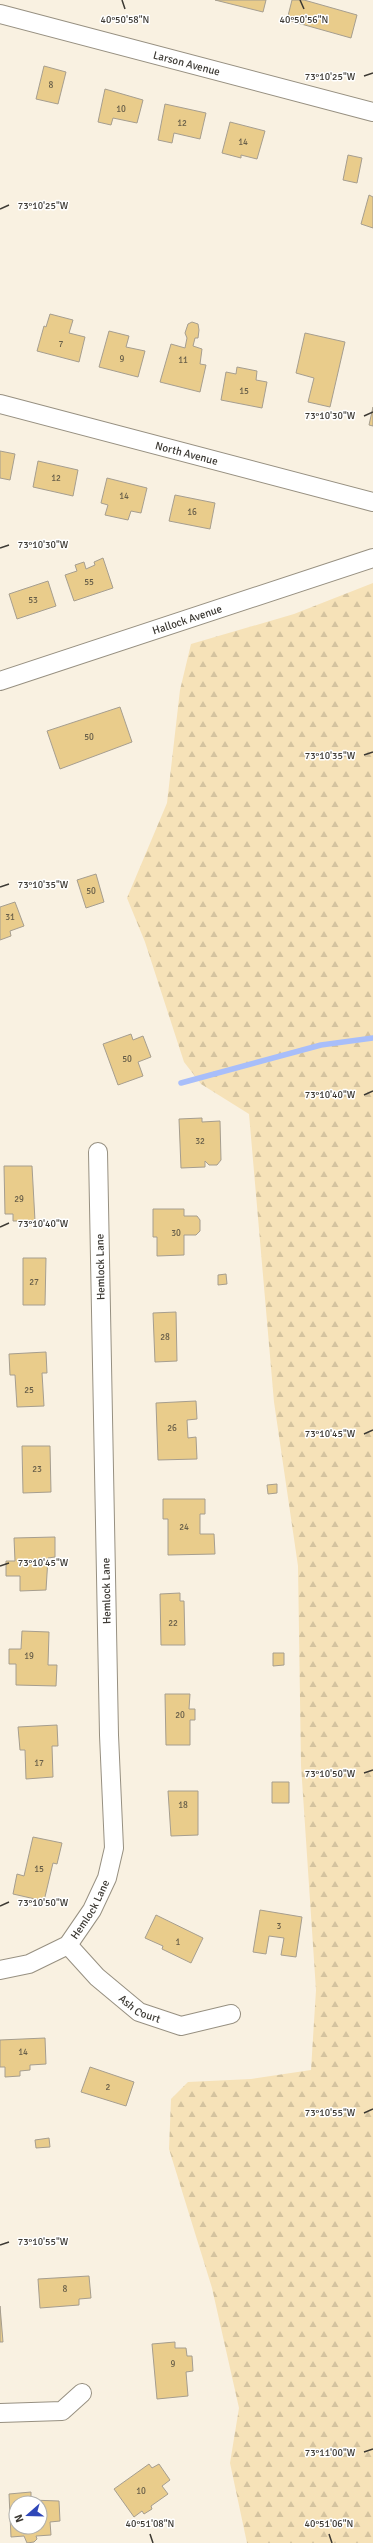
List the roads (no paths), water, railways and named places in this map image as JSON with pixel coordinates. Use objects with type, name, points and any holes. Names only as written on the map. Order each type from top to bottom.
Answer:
[{"type":"street","name":"Larson Avenue","points":[[0,14],[373,112]]},
{"type":"street","name":"North Avenue","points":[[0,404],[373,502]]},
{"type":"street","name":"Hallock Avenue","points":[[0,680],[373,558]]},
{"type":"street","name":"Hemlock Lane","points":[[0,1970],[29,1964],[68,1945],[92,1910],[107,1878],[114,1848],[109,1727],[98,1152]]},
{"type":"street","name":"Ash Court","points":[[68,1945],[97,1976],[139,2012],[181,2026],[231,2014]]},
{"type":"street","points":[[0,2413],[62,2410],[82,2393]]},
{"type":"waterway","points":[[181,1083],[321,1045],[373,1038]]}]
